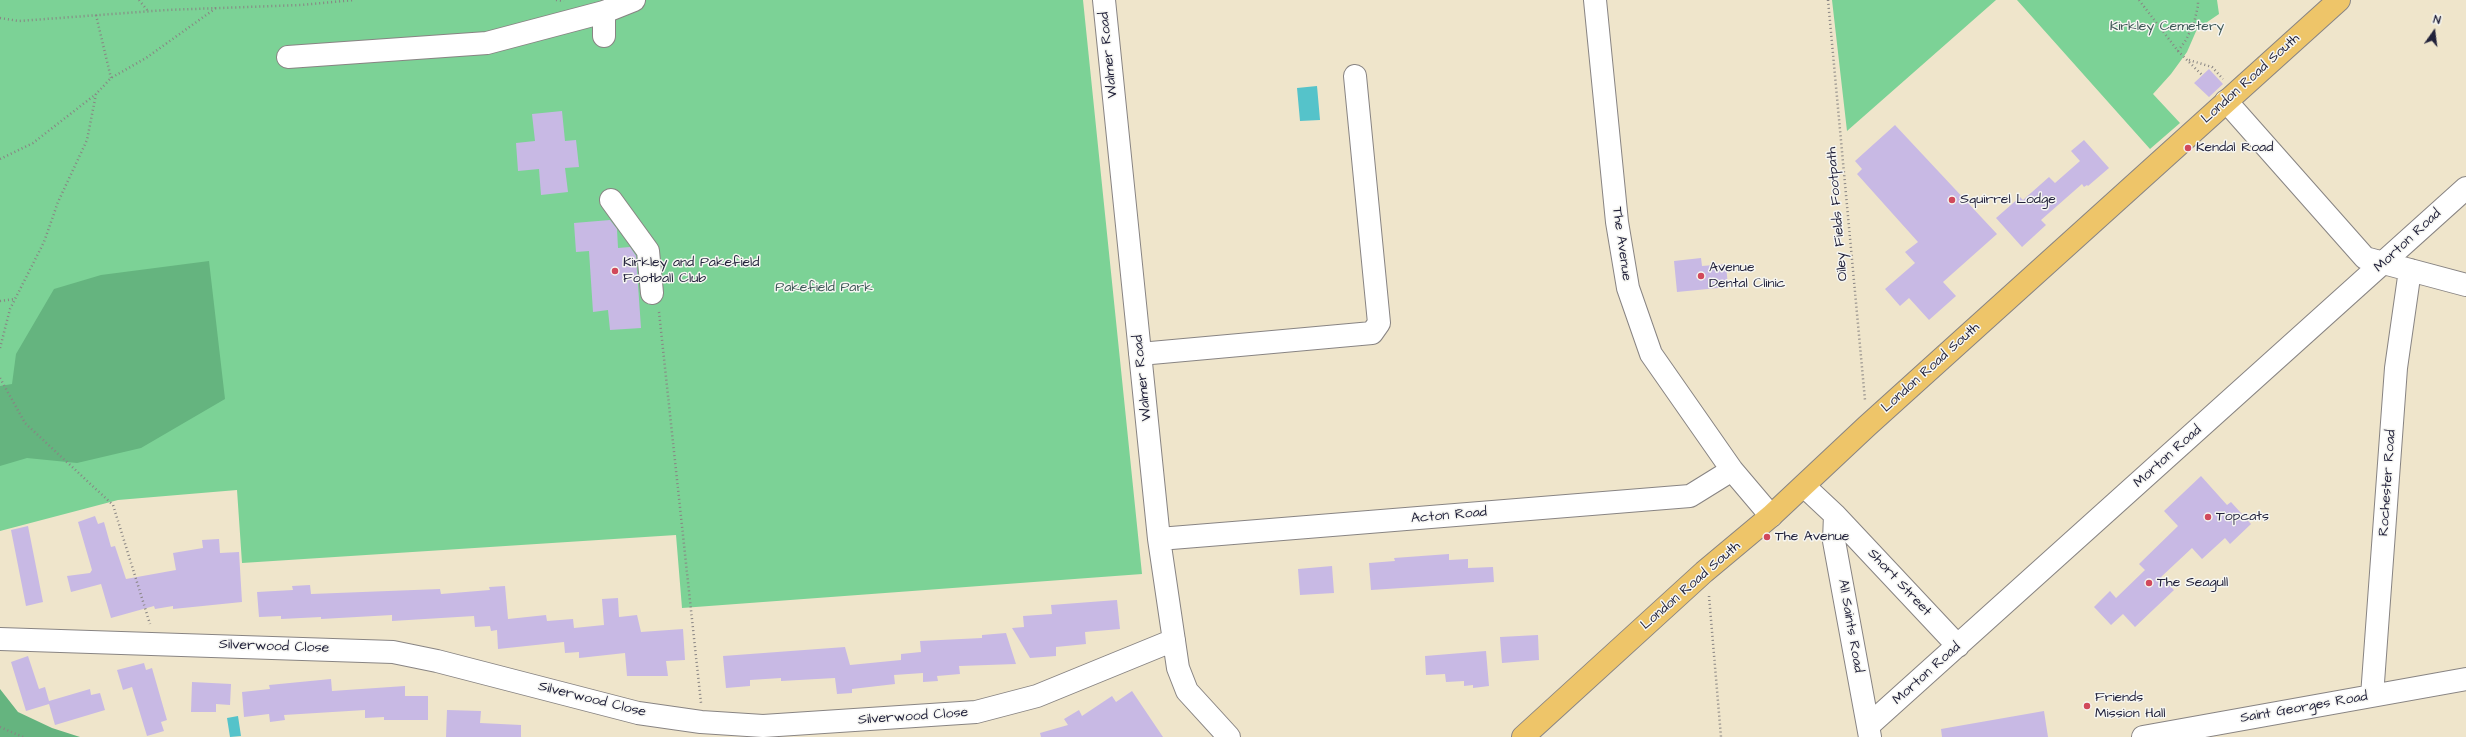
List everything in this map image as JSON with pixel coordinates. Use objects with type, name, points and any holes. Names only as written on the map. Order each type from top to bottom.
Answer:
[{"type":"main road","name":"London Road South","points":[[1523,737],[1704,572],[1771,516],[1867,426],[2339,0]]},
{"type":"street","points":[[288,57],[487,43],[604,12],[634,0]]},
{"type":"street","name":"Walmer Road","points":[[1104,0],[1158,539],[1178,668],[1188,691],[1229,737]]},
{"type":"street","name":"The Avenue","points":[[1595,0],[1617,222],[1628,288],[1651,354],[1732,470],[1771,516]]},
{"type":"street","points":[[604,12],[604,36]]},
{"type":"street","points":[[1140,354],[1372,333],[1379,323],[1355,76]]},
{"type":"street","points":[[2226,102],[2365,258],[2466,285]]},
{"type":"street","name":"Morton Road","points":[[1869,732],[1958,646],[2466,188]]},
{"type":"street","points":[[611,200],[648,252],[652,293]]},
{"type":"street","name":"Rochester Road","points":[[2372,696],[2396,368],[2410,270]]},
{"type":"street","name":"Acton Road","points":[[1158,539],[1690,496],[1732,470]]},
{"type":"street","name":"Short Street","points":[[1804,486],[1835,514],[1958,646]]},
{"type":"street","name":"All Saints Road","points":[[1835,514],[1834,541],[1869,732]]},
{"type":"street","name":"Silverwood Close","points":[[0,639],[393,652],[436,661],[638,713],[701,722],[763,726],[976,712],[1038,696],[1174,640]]},
{"type":"street","name":"Saint Georges Road","points":[[2143,737],[2466,679]]},
{"type":"path","points":[[139,0],[148,11]]},
{"type":"path","points":[[0,18],[19,21],[148,11],[301,5],[354,0]]},
{"type":"path","name":"Oiley Fields Footpath","points":[[1828,0],[1867,426]]},
{"type":"path","points":[[2139,0],[2178,51],[2202,75]]},
{"type":"path","points":[[2178,51],[2186,40],[2194,23],[2198,0]]},
{"type":"path","points":[[0,159],[33,143],[96,94],[111,78],[146,58],[216,8]]},
{"type":"path","points":[[96,15],[111,78]]},
{"type":"path","points":[[2187,60],[2212,67],[2222,77],[2226,102]]},
{"type":"path","points":[[0,348],[10,309],[44,242],[58,202],[87,140],[96,94]]},
{"type":"path","points":[[0,301],[15,299]]},
{"type":"path","points":[[661,317],[701,695],[701,722]]},
{"type":"path","points":[[1,381],[25,423],[113,505],[156,644]]},
{"type":"path","points":[[1704,572],[1709,595],[1721,737]]},
{"type":"path","points":[[0,727],[22,737]]},
{"type":"green space","name":"Pakefield Park","points":[[0,0],[1083,0],[1142,574],[682,608],[676,535],[242,563],[237,490],[118,500],[0,531]]},
{"type":"green space","points":[[1832,0],[1996,0],[1847,131]]},
{"type":"green space","name":"Kirkley Cemetery","points":[[2017,0],[2217,0],[2219,14],[2197,29],[2187,52],[2171,74],[2153,94],[2180,123],[2150,149]]},
{"type":"green space","points":[[209,261],[225,399],[141,448],[77,463],[27,458],[0,466],[0,386],[12,384],[16,354],[54,289],[101,275]]},
{"type":"green space","points":[[0,689],[18,712],[52,728],[80,737],[0,737]]},
{"type":"water","points":[[1317,86],[1320,120],[1300,121],[1297,88]]},
{"type":"water","points":[[238,716],[241,736],[230,737],[227,718]]},
{"type":"building","points":[[2209,69],[2223,84],[2209,97],[2194,83]]},
{"type":"building","points":[[562,111],[565,141],[576,140],[579,167],[565,168],[568,192],[541,195],[539,169],[518,171],[516,143],[535,141],[532,114]]},
{"type":"building","name":"Squirrel Lodge","points":[[1895,125],[1997,234],[1943,282],[1956,296],[1929,320],[1909,298],[1900,306],[1885,289],[1915,263],[1905,252],[1918,242],[1857,174],[1862,169],[1855,161]]},
{"type":"building","points":[[2084,140],[2109,168],[2088,186],[2087,185],[2084,187],[2082,184],[2041,220],[2046,225],[2022,247],[1996,218],[2020,197],[2023,200],[2049,177],[2055,183],[2080,161],[2071,151]]},
{"type":"building","name":"Kirkley and Pakefield Football Club","points":[[610,220],[617,229],[618,248],[630,247],[636,256],[641,328],[610,330],[608,310],[593,312],[589,251],[576,252],[574,223]]},
{"type":"building","name":"Avenue Dental Clinic","points":[[1701,258],[1702,266],[1726,264],[1728,287],[1677,292],[1674,261]]},
{"type":"building","points":[[2201,476],[2227,505],[2231,502],[2251,524],[2230,544],[2225,538],[2202,559],[2192,548],[2161,577],[2174,590],[2135,627],[2123,614],[2111,625],[2094,607],[2110,591],[2116,598],[2145,570],[2139,564],[2178,526],[2164,511]]},
{"type":"building","points":[[95,516],[98,524],[104,522],[111,547],[115,546],[126,579],[176,570],[173,553],[203,548],[202,540],[219,539],[220,553],[239,552],[242,602],[173,609],[173,606],[155,609],[154,606],[111,618],[101,584],[71,592],[67,576],[90,573],[92,570],[78,522]]},
{"type":"building","points":[[28,526],[43,602],[26,606],[11,530]]},
{"type":"building","points":[[1449,554],[1449,560],[1468,559],[1468,568],[1493,567],[1494,582],[1371,590],[1369,563],[1395,561],[1394,558]]},
{"type":"building","points":[[1332,566],[1334,593],[1300,595],[1298,569]]},
{"type":"building","points":[[310,585],[311,594],[440,589],[441,594],[490,590],[489,587],[505,586],[508,619],[546,615],[547,621],[573,619],[574,628],[604,625],[602,599],[618,598],[619,617],[637,615],[641,632],[683,629],[685,660],[666,661],[668,676],[627,676],[625,653],[579,658],[579,652],[565,653],[564,642],[498,649],[497,630],[491,631],[490,626],[475,627],[474,616],[392,621],[392,615],[321,619],[321,617],[281,619],[281,616],[259,617],[257,592],[293,590],[292,586]]},
{"type":"building","points":[[1117,600],[1120,629],[1085,632],[1086,644],[1056,647],[1056,656],[1030,658],[1012,628],[1024,627],[1023,616],[1052,614],[1051,605]]},
{"type":"building","points":[[1006,633],[1016,664],[959,666],[960,674],[937,676],[938,681],[923,682],[923,673],[894,675],[895,684],[852,689],[852,693],[837,694],[835,678],[781,681],[781,678],[750,680],[750,686],[726,688],[723,656],[845,647],[850,665],[901,660],[901,654],[921,652],[920,641],[982,638],[982,635]]},
{"type":"building","points":[[1538,635],[1539,660],[1502,663],[1500,637]]},
{"type":"building","points":[[1486,651],[1489,686],[1473,688],[1473,685],[1464,686],[1464,681],[1446,682],[1445,674],[1426,675],[1425,656]]},
{"type":"building","points":[[28,656],[39,689],[45,687],[49,701],[90,689],[91,695],[100,693],[105,710],[55,725],[49,704],[26,711],[11,662]]},
{"type":"building","points":[[144,663],[146,670],[152,668],[167,720],[161,722],[164,731],[147,736],[132,687],[123,690],[117,670]]},
{"type":"building","points":[[331,679],[332,691],[405,686],[405,696],[428,696],[428,720],[384,720],[384,717],[365,718],[365,710],[284,715],[285,720],[270,722],[269,714],[244,717],[242,692],[270,689],[269,685]]},
{"type":"building","points":[[192,682],[231,684],[230,705],[216,704],[216,712],[191,712]]},
{"type":"building","points":[[1132,691],[1163,737],[1041,737],[1040,733],[1068,725],[1064,719],[1079,710],[1082,716],[1112,696],[1116,702]]},
{"type":"building","points":[[447,710],[481,711],[480,723],[521,725],[521,737],[446,737]]},
{"type":"building","points":[[2044,711],[2048,737],[1942,737],[1941,729]]},
{"type":"place","name":"Kendal Road","points":[[2188,148]]},
{"type":"place","name":"Squirrel Lodge","points":[[1952,200]]},
{"type":"place","name":"Kirkley and Pakefield Football Club","points":[[615,271]]},
{"type":"place","name":"Avenue Dental Clinic","points":[[1701,276]]},
{"type":"place","name":"Topcats","points":[[2208,517]]},
{"type":"place","name":"The Avenue","points":[[1767,537]]},
{"type":"place","name":"The Seagull","points":[[2149,583]]},
{"type":"place","name":"Friends Mission Hall","points":[[2087,706]]}]
